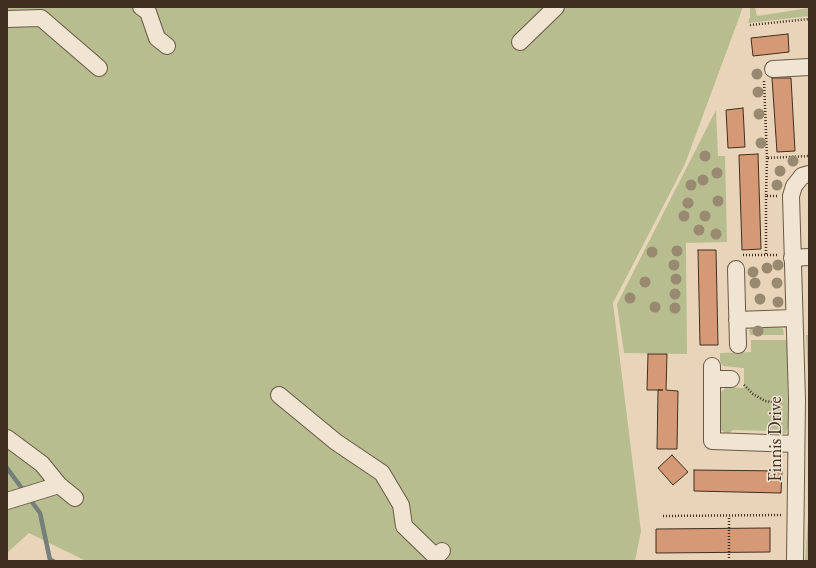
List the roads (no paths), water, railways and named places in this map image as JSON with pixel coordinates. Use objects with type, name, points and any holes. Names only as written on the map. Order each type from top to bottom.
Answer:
[{"type":"street","points":[[141,7],[148,12],[157,38],[168,46]]},
{"type":"street","points":[[520,42],[556,7]]},
{"type":"street","points":[[7,19],[41,18],[99,68]]},
{"type":"street","points":[[773,69],[809,67]]},
{"type":"street","name":"Finnis Drive","points":[[795,561],[796,400],[793,318],[792,191],[802,176],[809,174]]},
{"type":"street","points":[[792,256],[809,257]]},
{"type":"street","points":[[736,269],[738,345]]},
{"type":"street","points":[[737,320],[793,318]]},
{"type":"street","points":[[732,378],[712,372],[712,441],[796,444]]},
{"type":"street","points":[[279,395],[336,442],[382,473],[401,504],[404,526],[436,557],[442,550]]},
{"type":"street","points":[[7,438],[42,464],[59,486],[75,498]]},
{"type":"street","points":[[22,497],[59,486]]},
{"type":"waterway","points":[[7,468],[40,513],[50,560],[53,561]]}]
